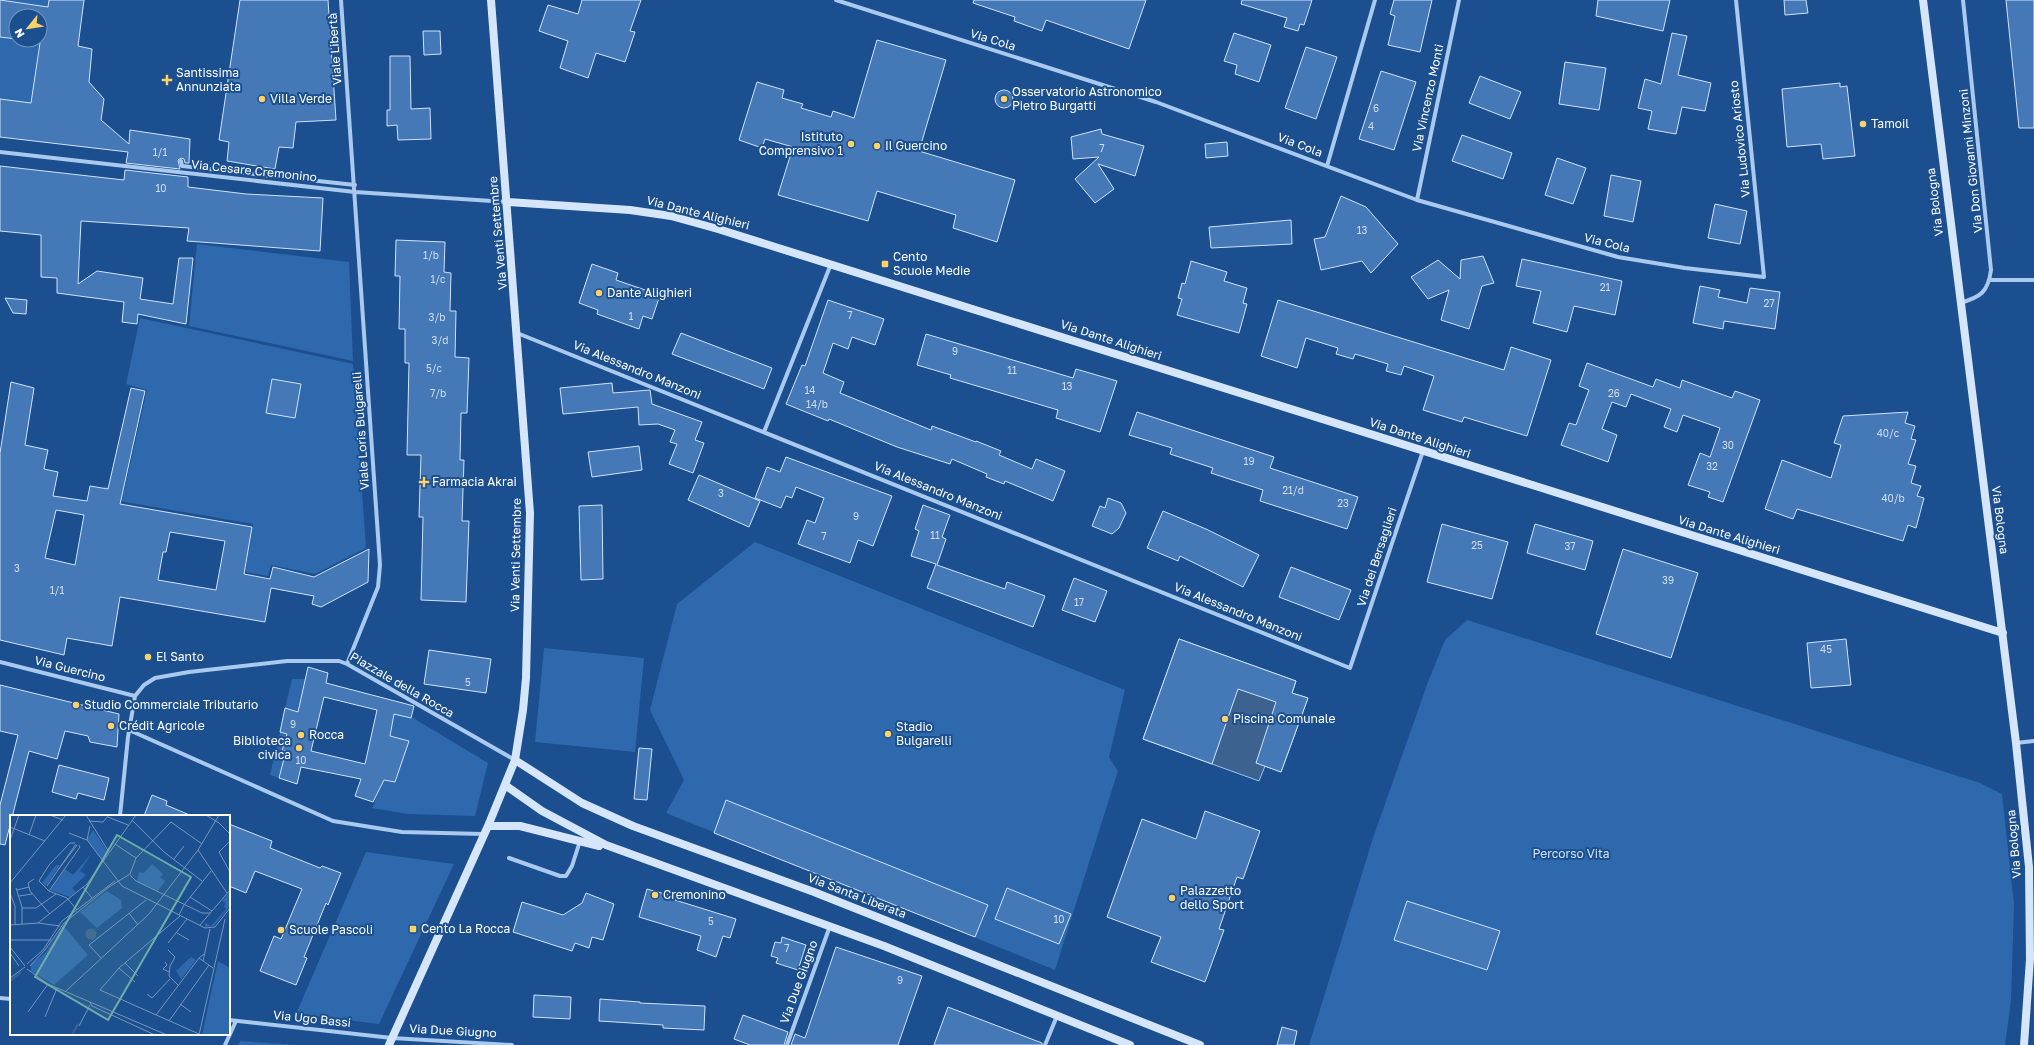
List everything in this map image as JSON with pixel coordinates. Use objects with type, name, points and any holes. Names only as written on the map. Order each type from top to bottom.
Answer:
[{"type":"street","name":"Viale Libertà","points":[[341,0],[355,192]]},
{"type":"street","name":"Via Venti Settembre","points":[[390,1041],[483,834],[488,826],[515,760],[526,678],[530,513],[518,332],[491,0]]},
{"type":"street","name":"Via Cola","points":[[836,0],[1156,102],[1417,200],[1618,257],[1685,268],[1764,276]]},
{"type":"street","points":[[1327,166],[1374,0]]},
{"type":"street","name":"Via Vincenzo Monti","points":[[1417,200],[1459,0]]},
{"type":"street","name":"Via Ludovico Ariosto","points":[[1736,0],[1764,276]]},
{"type":"street","name":"Via Bologna","points":[[1923,0],[2031,867],[2030,959],[2024,1045]]},
{"type":"street","name":"Via Don Giovanni Minzoni","points":[[1963,0],[1991,256],[1990,280]]},
{"type":"street","name":"Via Cesare Cremonino","points":[[0,152],[355,192],[507,202]]},
{"type":"street","points":[[181,161],[182,166],[354,186]]},
{"type":"street","name":"Viale Loris Bulgarelli","points":[[346,664],[373,600],[380,576],[355,192]]},
{"type":"street","name":"Via Dante Alighieri","points":[[507,202],[630,210],[652,213],[706,226],[2003,633]]},
{"type":"street","points":[[764,432],[831,264]]},
{"type":"street","points":[[1960,303],[1982,294],[1990,280],[2034,280]]},
{"type":"street","name":"Via Alessandro Manzoni","points":[[518,332],[1350,668]]},
{"type":"street","name":"Via dei Bersaglieri","points":[[1350,668],[1423,451]]},
{"type":"street","name":"Piazzale della Rocca","points":[[136,696],[144,685],[155,678],[189,672],[287,662],[329,661],[346,664],[515,760]]},
{"type":"street","name":"Via Guercino","points":[[0,662],[136,696]]},
{"type":"street","points":[[120,815],[129,730],[136,696]]},
{"type":"street","points":[[129,730],[333,821],[402,832],[483,834]]},
{"type":"street","points":[[2016,743],[2034,740]]},
{"type":"street","name":"Via Santa Liberata","points":[[515,760],[582,803],[633,826],[814,892],[1198,1045]]},
{"type":"street","points":[[505,785],[542,811],[567,826],[606,845],[910,956],[1130,1045]]},
{"type":"street","points":[[488,826],[520,826],[633,855]]},
{"type":"street","points":[[509,858],[560,876],[566,876],[572,866],[580,841]]},
{"type":"street","name":"Via Due Giugno","points":[[787,1045],[830,926]]},
{"type":"street","points":[[0,998],[10,999]]},
{"type":"street","points":[[1045,1045],[1057,1016]]},
{"type":"street","name":"Via Ugo Bassi","points":[[230,1020],[390,1041]]},
{"type":"street","points":[[230,1034],[236,1021]]},
{"type":"street","points":[[225,1045],[230,1035]]},
{"type":"street","name":"Via Due Giugno","points":[[390,1041],[512,1045]]},
{"type":"green space","points":[[0,0],[49,0],[48,7]]},
{"type":"green space","points":[[0,37],[8,38],[8,48],[39,48],[31,103],[0,99]]},
{"type":"green space","points":[[197,244],[349,262],[353,361],[189,326]]},
{"type":"green space","points":[[140,318],[353,364],[366,548],[315,574],[271,565],[268,576],[245,572],[253,524],[102,498],[104,486],[124,491],[147,390],[126,384]]},
{"type":"green space","name":"Stadio Bulgarelli","points":[[755,542],[1125,690],[1109,757],[1118,771],[1055,970],[666,813],[684,780],[650,710],[677,604]]},
{"type":"green space","name":"Percorso Vita","points":[[1467,620],[1980,783],[2002,794],[2014,904],[2011,1001],[2005,1045],[1309,1045],[1373,838],[1428,682],[1445,640]]},
{"type":"green space","points":[[544,648],[644,658],[635,752],[535,742]]},
{"type":"green space","points":[[292,679],[305,679],[303,688],[312,690],[306,714],[285,708]]},
{"type":"green space","points":[[395,707],[488,763],[475,816],[408,814],[372,808],[384,780],[395,782],[409,741],[390,736]]},
{"type":"green space","points":[[280,732],[287,734],[283,751],[294,753],[293,760],[284,759],[279,778],[270,775]]},
{"type":"green space","points":[[366,852],[454,864],[379,1024],[296,1014]]},
{"type":"green space","points":[[240,1041],[297,1045],[238,1045]]},
{"type":"shaded area","name":"Piscina Comunale","points":[[1179,639],[1296,681],[1292,693],[1308,698],[1281,772],[1265,766],[1259,781],[1143,739]]},
{"type":"building","points":[[0,0],[48,7],[49,0],[84,0],[78,46],[92,49],[89,82],[104,99],[101,120],[129,144],[130,130],[190,139],[189,163],[185,163],[184,159],[181,158],[178,160],[180,169],[126,163],[128,152],[0,137],[0,99],[31,103],[39,48],[48,48],[48,8],[8,8],[8,38],[0,37]]},
{"type":"building","name":"Villa Verde","points":[[240,0],[328,0],[336,120],[296,122],[293,148],[279,147],[275,169],[227,161],[229,142],[219,140]]},
{"type":"building","points":[[582,0],[641,0],[630,31],[635,32],[625,62],[596,53],[588,78],[560,68],[568,41],[539,31],[548,5],[578,14]]},
{"type":"building","points":[[974,0],[1146,0],[1129,49],[1046,20],[1042,31],[1014,21],[1015,17],[973,3]]},
{"type":"building","points":[[1242,0],[1312,0],[1304,25],[1300,24],[1298,31],[1284,27],[1287,18],[1241,4]]},
{"type":"building","points":[[1394,0],[1432,0],[1420,52],[1388,45],[1395,16],[1390,14]]},
{"type":"building","points":[[1598,0],[1670,0],[1663,31],[1596,16]]},
{"type":"building","points":[[1784,0],[1806,0],[1808,13],[1785,15]]},
{"type":"building","points":[[2006,0],[2034,0],[2034,128],[2019,128]]},
{"type":"building","points":[[423,31],[440,31],[441,54],[424,55]]},
{"type":"building","points":[[1234,33],[1271,45],[1259,82],[1235,74],[1237,65],[1224,61]]},
{"type":"building","points":[[1672,33],[1687,36],[1678,75],[1711,83],[1705,111],[1682,107],[1676,134],[1648,129],[1652,111],[1638,108],[1645,79],[1661,84]]},
{"type":"building","name":"Istituto Comprensivo 1","points":[[877,40],[946,60],[919,151],[1015,180],[997,242],[953,228],[956,215],[877,191],[868,221],[778,195],[793,147],[765,139],[762,148],[739,140],[757,82],[784,90],[782,98],[803,104],[801,108],[831,117],[833,111],[854,118]]},
{"type":"building","points":[[1306,47],[1337,57],[1316,119],[1285,108]]},
{"type":"building","points":[[390,56],[410,56],[411,109],[430,108],[431,139],[398,140],[397,125],[387,126],[387,110],[390,110]]},
{"type":"building","points":[[1565,62],[1606,68],[1599,110],[1559,104]]},
{"type":"building","points":[[1381,71],[1416,82],[1394,150],[1359,139]]},
{"type":"building","points":[[1480,76],[1521,92],[1510,119],[1469,103]]},
{"type":"building","points":[[1840,83],[1840,87],[1847,86],[1855,156],[1823,159],[1821,144],[1787,147],[1782,89]]},
{"type":"building","name":"Osservatorio Astronomico Pietro Burgatti","points":[[1004,90],[1010,93],[1013,99],[1010,105],[1004,108],[998,105],[995,99],[998,93]]},
{"type":"building","points":[[1101,129],[1102,134],[1144,146],[1135,176],[1098,164],[1114,189],[1095,203],[1075,179],[1099,157],[1073,159],[1071,137]]},
{"type":"building","points":[[1462,135],[1512,153],[1503,179],[1452,161]]},
{"type":"building","points":[[1227,142],[1228,156],[1206,158],[1205,144]]},
{"type":"building","points":[[1557,158],[1586,168],[1573,204],[1545,195]]},
{"type":"building","points":[[0,166],[124,180],[125,170],[188,177],[188,187],[246,194],[323,198],[320,251],[187,241],[189,228],[81,221],[78,284],[97,271],[143,278],[140,299],[173,304],[179,258],[193,258],[186,324],[138,314],[137,324],[122,322],[124,302],[57,293],[57,278],[41,277],[41,235],[0,231]]},
{"type":"building","points":[[1611,175],[1641,181],[1633,222],[1604,216]]},
{"type":"building","points":[[1341,196],[1366,207],[1398,244],[1371,273],[1362,261],[1321,270],[1314,239],[1325,237]]},
{"type":"building","points":[[1715,204],[1747,211],[1740,244],[1708,238]]},
{"type":"building","points":[[1291,220],[1292,244],[1211,248],[1209,227]]},
{"type":"building","points":[[396,240],[445,242],[444,272],[451,273],[450,311],[456,311],[455,357],[469,358],[467,413],[461,413],[460,460],[464,460],[462,521],[469,521],[466,602],[421,600],[423,517],[419,517],[421,455],[407,455],[409,363],[405,363],[405,329],[399,329],[400,276],[395,276]]},
{"type":"building","points":[[1483,256],[1494,283],[1482,286],[1469,329],[1441,320],[1449,290],[1428,299],[1411,277],[1438,260],[1460,279],[1461,260]]},
{"type":"building","points":[[1522,259],[1622,281],[1615,315],[1574,306],[1567,332],[1533,323],[1541,291],[1516,286]]},
{"type":"building","points":[[1191,261],[1227,272],[1224,281],[1247,288],[1243,303],[1247,304],[1239,333],[1177,315],[1182,299],[1178,298],[1182,283],[1185,284]]},
{"type":"building","points":[[592,264],[618,273],[616,280],[660,295],[652,319],[643,316],[639,329],[597,314],[598,310],[579,303]]},
{"type":"building","points":[[1700,286],[1720,290],[1718,297],[1747,303],[1750,288],[1780,292],[1775,329],[1724,321],[1723,329],[1693,323]]},
{"type":"building","points":[[5,298],[27,300],[26,314],[13,313]]},
{"type":"building","points":[[828,300],[884,319],[875,345],[852,337],[848,349],[833,343],[823,373],[844,382],[840,393],[931,430],[932,426],[976,441],[1001,451],[999,455],[1032,469],[1036,459],[1065,471],[1053,501],[1005,481],[1004,484],[986,477],[987,474],[952,459],[950,464],[897,447],[829,419],[828,421],[786,404],[802,365],[805,366]]},
{"type":"building","points":[[1278,300],[1504,370],[1511,347],[1551,360],[1527,436],[1464,417],[1462,422],[1423,410],[1434,376],[1404,366],[1401,375],[1386,371],[1388,364],[1355,354],[1353,359],[1336,354],[1338,348],[1306,338],[1297,368],[1261,356]]},
{"type":"building","points":[[681,333],[772,368],[764,389],[672,354]]},
{"type":"building","points":[[926,334],[1073,378],[1076,369],[1117,381],[1100,432],[1056,418],[1058,410],[950,378],[951,375],[917,365]]},
{"type":"building","points":[[1587,363],[1653,387],[1656,379],[1680,388],[1682,380],[1732,398],[1735,391],[1760,400],[1723,502],[1708,497],[1710,492],[1688,485],[1700,453],[1710,457],[1720,428],[1683,415],[1677,432],[1664,427],[1671,409],[1631,394],[1626,407],[1612,402],[1602,429],[1617,435],[1608,462],[1561,445],[1569,423],[1576,425],[1589,390],[1579,386]]},
{"type":"building","points":[[272,379],[301,384],[295,418],[266,413]]},
{"type":"building","points":[[11,382],[34,388],[25,445],[48,450],[44,469],[58,472],[53,496],[87,501],[90,486],[108,489],[131,388],[145,391],[120,504],[252,527],[244,574],[270,579],[273,567],[314,577],[369,549],[368,582],[321,607],[312,604],[314,596],[271,588],[265,622],[120,597],[112,646],[67,638],[64,655],[0,640],[0,453]],"holes":[[[56,510],[84,515],[75,565],[45,558]],[[170,532],[225,541],[216,590],[158,580],[163,552],[166,552]]]},
{"type":"building","points":[[612,383],[613,393],[650,390],[652,404],[702,422],[695,440],[704,443],[693,473],[669,464],[677,444],[670,442],[675,430],[658,424],[639,425],[638,407],[563,414],[560,388]]},
{"type":"building","points":[[1137,412],[1274,457],[1270,468],[1358,497],[1347,529],[1260,501],[1263,490],[1211,473],[1213,468],[1170,454],[1172,448],[1129,435]]},
{"type":"building","points":[[1908,412],[1905,423],[1915,426],[1911,439],[1916,440],[1908,464],[1916,466],[1911,483],[1921,486],[1917,496],[1924,498],[1916,528],[1908,525],[1903,541],[1797,509],[1793,519],[1765,509],[1782,460],[1831,478],[1841,445],[1834,443],[1843,416]]},
{"type":"building","points":[[639,446],[642,470],[592,477],[588,452]]},
{"type":"building","points":[[786,457],[892,496],[873,546],[858,540],[850,563],[798,544],[807,520],[815,523],[824,498],[796,487],[792,498],[786,496],[781,508],[755,498],[767,467],[780,472]]},
{"type":"building","points":[[699,475],[760,501],[749,527],[688,500]]},
{"type":"building","points":[[1108,498],[1121,503],[1126,513],[1119,528],[1112,534],[1092,526],[1100,506],[1105,508]]},
{"type":"building","points":[[602,505],[603,579],[581,580],[579,506]]},
{"type":"building","points":[[923,505],[950,515],[942,537],[946,539],[937,565],[1005,589],[1007,582],[1045,596],[1033,627],[927,588],[936,564],[911,556],[919,531],[915,529]]},
{"type":"building","points":[[1163,511],[1206,529],[1259,555],[1243,587],[1180,556],[1178,561],[1147,548]]},
{"type":"building","points":[[1442,524],[1508,542],[1492,599],[1427,582]]},
{"type":"building","points":[[1535,524],[1593,541],[1585,570],[1527,553]]},
{"type":"building","points":[[1623,549],[1698,573],[1671,658],[1596,634]]},
{"type":"building","points":[[1291,567],[1351,590],[1339,620],[1279,597]]},
{"type":"building","points":[[1074,578],[1107,591],[1095,622],[1062,610]]},
{"type":"building","name":"Piscina Comunale","points":[[1179,639],[1296,681],[1292,693],[1308,698],[1281,772],[1256,763],[1276,702],[1238,689],[1212,764],[1143,739]]},
{"type":"building","points":[[1846,639],[1851,685],[1811,688],[1807,643]]},
{"type":"building","points":[[429,650],[491,659],[486,693],[424,684]]},
{"type":"building","name":"Rocca","points":[[308,667],[328,673],[326,683],[414,706],[411,718],[394,714],[390,736],[409,741],[395,782],[384,780],[373,802],[355,796],[361,779],[301,767],[297,784],[279,778],[286,751],[282,751],[287,734],[280,732],[285,708],[298,712]],"holes":[[[324,697],[377,710],[365,764],[311,751]]]},
{"type":"building","points":[[0,685],[119,714],[117,747],[90,742],[88,736],[65,731],[57,759],[29,751],[13,815],[10,815],[10,825],[5,845],[0,844],[0,805],[18,735],[0,731]]},
{"type":"building","points":[[639,748],[652,749],[647,800],[634,799]]},
{"type":"building","points":[[59,765],[109,778],[104,800],[78,793],[76,799],[52,792]]},
{"type":"building","points":[[152,795],[167,801],[166,805],[190,815],[144,815]]},
{"type":"building","points":[[726,800],[988,905],[975,937],[714,833]]},
{"type":"building","name":"Palazzetto dello Sport","points":[[1205,811],[1260,831],[1243,879],[1237,877],[1219,929],[1224,930],[1205,982],[1151,962],[1161,937],[1107,917],[1142,819],[1196,839]]},
{"type":"building","name":"Scuole Pascoli","points":[[230,824],[272,841],[270,848],[320,868],[322,866],[341,873],[328,905],[326,903],[304,957],[307,958],[296,985],[260,971],[274,936],[281,939],[302,889],[255,871],[246,893],[230,886]]},
{"type":"building","points":[[1007,888],[1071,914],[1059,944],[995,919]]},
{"type":"building","points":[[647,889],[676,897],[675,900],[736,919],[730,938],[723,936],[716,957],[697,950],[701,936],[639,917]]},
{"type":"building","points":[[586,893],[614,904],[603,940],[592,937],[589,948],[575,943],[572,951],[513,932],[522,902],[563,915],[582,903]]},
{"type":"building","points":[[1407,901],[1500,931],[1487,970],[1394,940]]},
{"type":"building","points":[[782,937],[806,945],[798,970],[776,963],[778,958],[771,956],[775,942],[781,943]]},
{"type":"building","points":[[836,947],[922,976],[898,1045],[791,1045],[795,1034],[805,1038]]},
{"type":"building","points":[[534,995],[571,997],[570,1019],[533,1017]]},
{"type":"building","points":[[600,999],[640,1003],[705,1006],[704,1030],[663,1028],[663,1025],[599,1021]]},
{"type":"building","points":[[948,1007],[1042,1043],[1042,1045],[934,1045]]},
{"type":"building","points":[[743,1015],[788,1032],[784,1045],[750,1045],[734,1039]]},
{"type":"building","points":[[1282,1027],[1297,1031],[1294,1045],[1277,1045]]},
{"type":"place","name":"Santissima Annunziata","points":[[167,80]]},
{"type":"place","name":"Villa Verde","points":[[262,99]]},
{"type":"place","name":"Osservatorio Astronomico Pietro Burgatti","points":[[1004,99]]},
{"type":"place","name":"Tamoil","points":[[1863,124]]},
{"type":"place","name":"Istituto Comprensivo 1","points":[[851,144]]},
{"type":"place","name":"Il Guercino","points":[[877,146]]},
{"type":"place","name":"Cento Scuole Medie","points":[[885,264]]},
{"type":"place","name":"Dante Alighieri","points":[[599,293]]},
{"type":"place","name":"Farmacia Akrai","points":[[424,482]]},
{"type":"place","name":"El Santo","points":[[148,657]]},
{"type":"place","name":"Studio Commerciale Tributario","points":[[76,705]]},
{"type":"place","name":"Piscina Comunale","points":[[1225,719]]},
{"type":"place","name":"Crédit Agricole","points":[[111,726]]},
{"type":"place","name":"Stadio Bulgarelli","points":[[888,734]]},
{"type":"place","name":"Rocca","points":[[301,735]]},
{"type":"place","name":"Biblioteca civica","points":[[299,748]]},
{"type":"place","name":"Cremonino","points":[[655,895]]},
{"type":"place","name":"Palazzetto dello Sport","points":[[1172,898]]},
{"type":"place","name":"Cento La Rocca","points":[[413,929]]},
{"type":"place","name":"Scuole Pascoli","points":[[281,930]]}]
